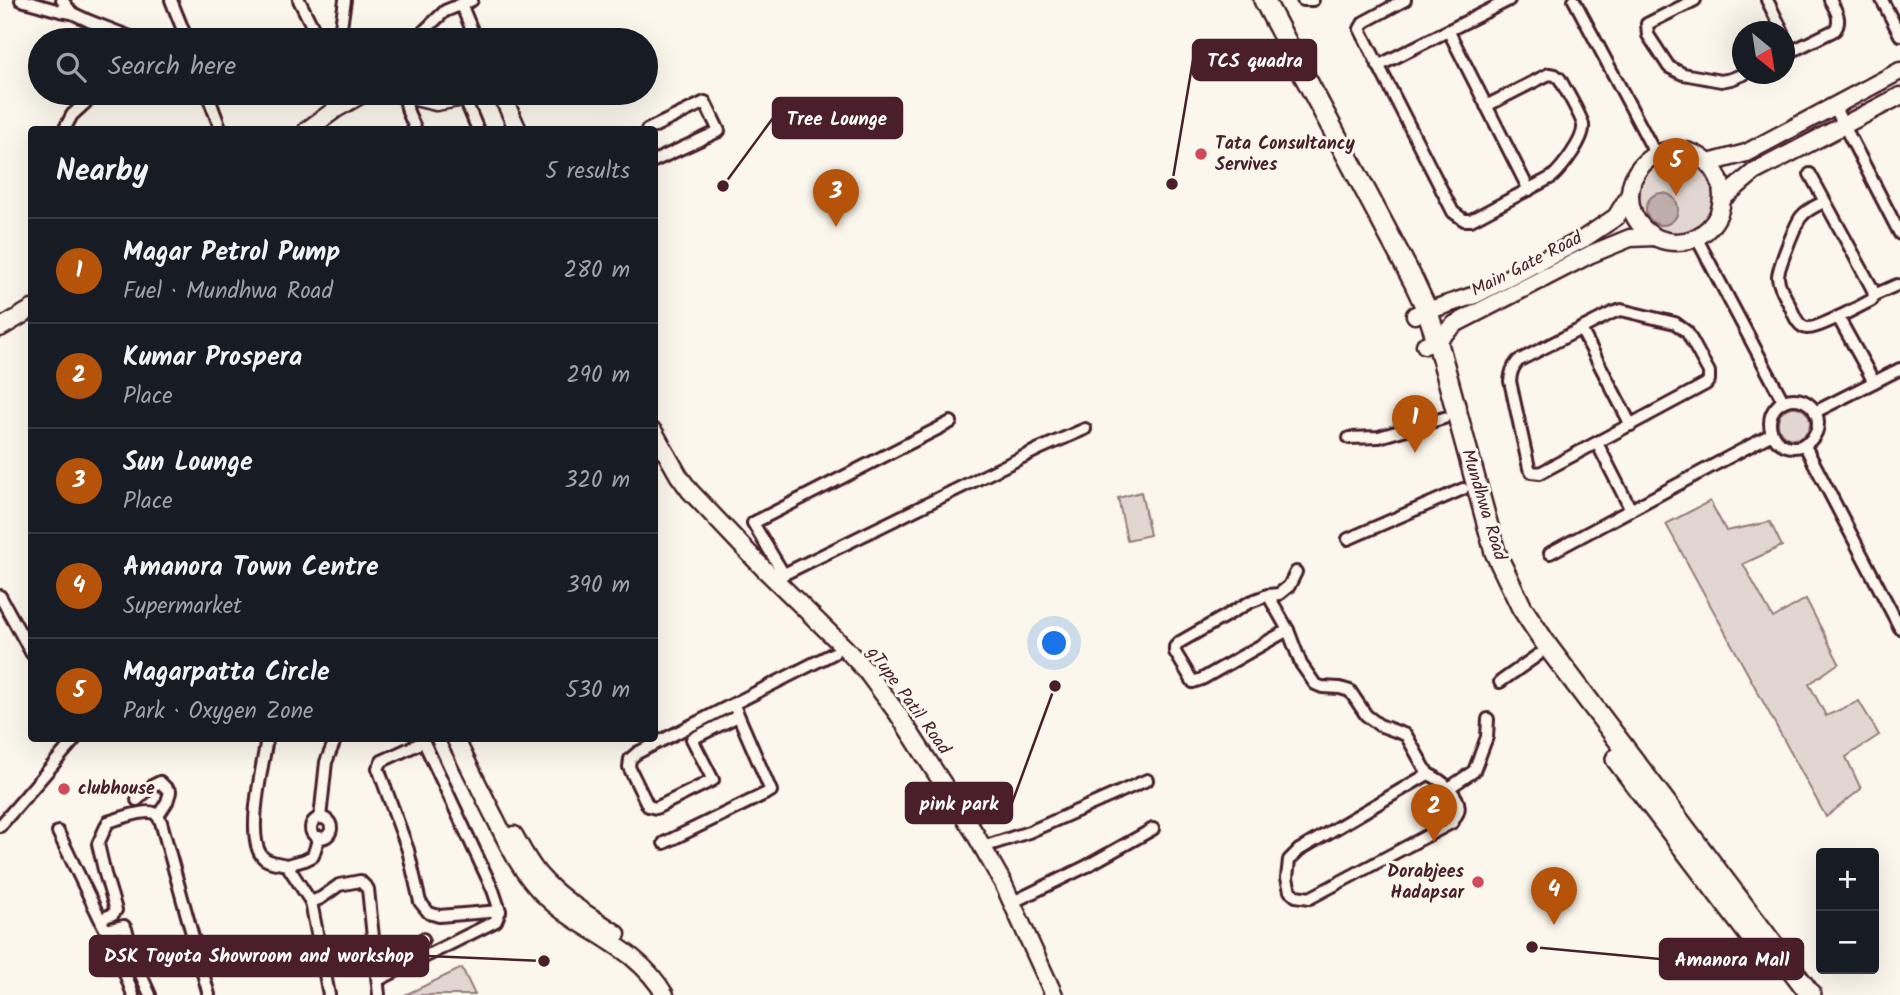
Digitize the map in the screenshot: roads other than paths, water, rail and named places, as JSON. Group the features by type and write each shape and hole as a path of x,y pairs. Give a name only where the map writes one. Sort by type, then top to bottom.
{"highway":[{"name":"Mundhwa Road","path":"1249,0 1402,287 1421,312"},
{"name":"Mundhwa Road","path":"1264,0 1414,282 1488,533 1503,572 1522,608 1566,671 1811,995"},
{"name":"Mundhwa Road","path":"1431,343 1444,418 1476,537 1491,577 1511,615 1538,655 1795,995"}],"street":[{"path":"21,0 72,13 107,28"},
{"path":"62,0 72,13"},
{"path":"171,0 182,28"},
{"path":"299,0 313,28"},
{"path":"341,28 345,0"},
{"path":"1303,0 1313,0"},
{"path":"1405,0 1364,22 1360,29 1453,212 1464,220 1471,220 1552,177 1581,138 1583,125 1560,79 1555,75 1549,75 1486,106"},
{"path":"1573,0 1656,155"},
{"path":"1695,0 1647,24 1648,36 1669,67 1682,74 1721,81 1732,79"},
{"path":"1767,0 1778,21"},
{"path":"1795,50 1835,30 1839,25 1830,0"},
{"path":"1882,0 1900,34"},
{"path":"1378,66 1505,1"},
{"path":"427,28 445,11 466,2 473,28"},
{"path":"1449,32 1529,190"},
{"path":"1709,163 1746,153 1900,71"},
{"path":"1722,199 1754,172 1900,96"},
{"path":"655,126 705,102 719,131 658,159"},
{"path":"66,126 72,115 83,105"},
{"path":"212,105 219,126"},
{"path":"313,126 343,105"},
{"path":"405,105 414,126"},
{"path":"472,105 477,126"},
{"path":"506,105 516,126"},
{"path":"1834,106 1900,234"},
{"path":"1673,150 1686,151 1709,163 1717,174 1721,186 1720,212 1704,233 1680,242 1667,241 1655,237 1636,219 1631,207 1633,181 1639,169 1656,155 1673,150"},
{"path":"1810,174 1874,295"},
{"name":"Main Gate Road","path":"1421,312 1475,295 1583,239 1616,217 1630,194"},
{"path":"1824,202 1800,218 1779,268 1778,277 1798,322 1804,328 1810,328 1838,317 1872,300 1874,295 1897,285"},
{"name":"Main Gate Road","path":"1431,343 1455,324 1591,254 1630,237 1655,237"},
{"path":"1696,237 1783,401"},
{"path":"1621,310 1675,323 1687,332 1709,372 1709,380 1631,425 1540,473 1532,472 1510,381 1511,373 1518,362 1621,310"},
{"path":"0,328 28,311"},
{"path":"1838,317 1874,383"},
{"path":"1581,329 1631,425"},
{"path":"1815,412 1900,369"},
{"path":"1783,401 1806,402 1815,412 1816,432 1804,444 1788,446 1772,434 1772,414 1783,401"},
{"path":"1349,438 1379,437 1444,418"},
{"path":"951,422 753,523 779,576 1085,429"},
{"path":"1550,553 1772,434"},
{"name":"gTupe Patil Road","path":"658,439 690,491 779,576 866,671 898,714 983,847 1013,902 1054,995"},
{"path":"1597,443 1631,510"},
{"path":"1804,444 1900,628"},
{"path":"1348,539 1463,489"},
{"path":"1288,630 1193,682 1175,652 1175,647 1180,642 1250,602 1279,594 1289,586 1296,572"},
{"path":"1268,595 1288,630 1301,664 1315,684 1350,691 1366,715 1379,725 1406,735 1428,774 1439,779 1448,788 1458,801 1459,810 1452,822 1310,898 1296,896 1290,891 1287,878 1289,860 1299,850 1428,774"},
{"path":"0,596 28,647"},
{"path":"738,716 692,739 713,780 656,808 648,806 629,767 629,759 834,653"},
{"path":"1500,682 1538,655"},
{"path":"664,844 771,791 733,704"},
{"path":"1448,788 1474,771 1487,737 1488,719"},
{"path":"0,826 73,742"},
{"path":"266,742 256,806 257,842 261,856 268,861 287,865 313,856 319,837 312,833 311,827 314,821 320,818 326,762 334,742"},
{"path":"419,742 382,761 378,768 408,850 420,902 429,913 439,916 500,911"},
{"path":"377,975 496,920 500,911 493,890 424,742"},
{"path":"457,742 517,863 532,883 568,915 587,919 647,956 675,995"},
{"path":"468,742 509,828 539,875 640,963 665,995"},
{"path":"983,847 1029,832 1147,779"},
{"path":"137,800 152,786 160,782 164,785 170,792 158,816"},
{"path":"101,919 116,910 98,844 108,822 153,812 158,816 209,995"},
{"path":"1013,902 1085,867 1153,829"},
{"path":"58,832 120,960 132,995"},
{"path":"287,865 311,902 329,995"},
{"path":"311,902 338,885 360,881 368,889 379,995"},
{"path":"106,930 124,926 150,995"},
{"path":"377,975 415,950 423,939"}],"place":[{"name":"Tata Consultancy Servives","path":"1201,154"},
{"name":"TCS quadra","path":"1172,184"},
{"name":"Tree Lounge","path":"723,186"},
{"name":"Magarpatta Circle","path":"1676,196"},
{"name":"Sun Lounge","path":"836,227"},
{"name":"Magar Petrol Pump","path":"1415,453"},
{"name":"pink park","path":"1055,686"},
{"name":"clubhouse","path":"64,789"},
{"name":"Kumar Prospera","path":"1434,842"},
{"name":"Dorabjees Hadapsar","path":"1478,882"},
{"name":"Amanora Town Centre","path":"1554,925"},
{"name":"Amanora Mall","path":"1532,947"},
{"name":"DSK Toyota Showroom and workshop","path":"544,961"}]}
